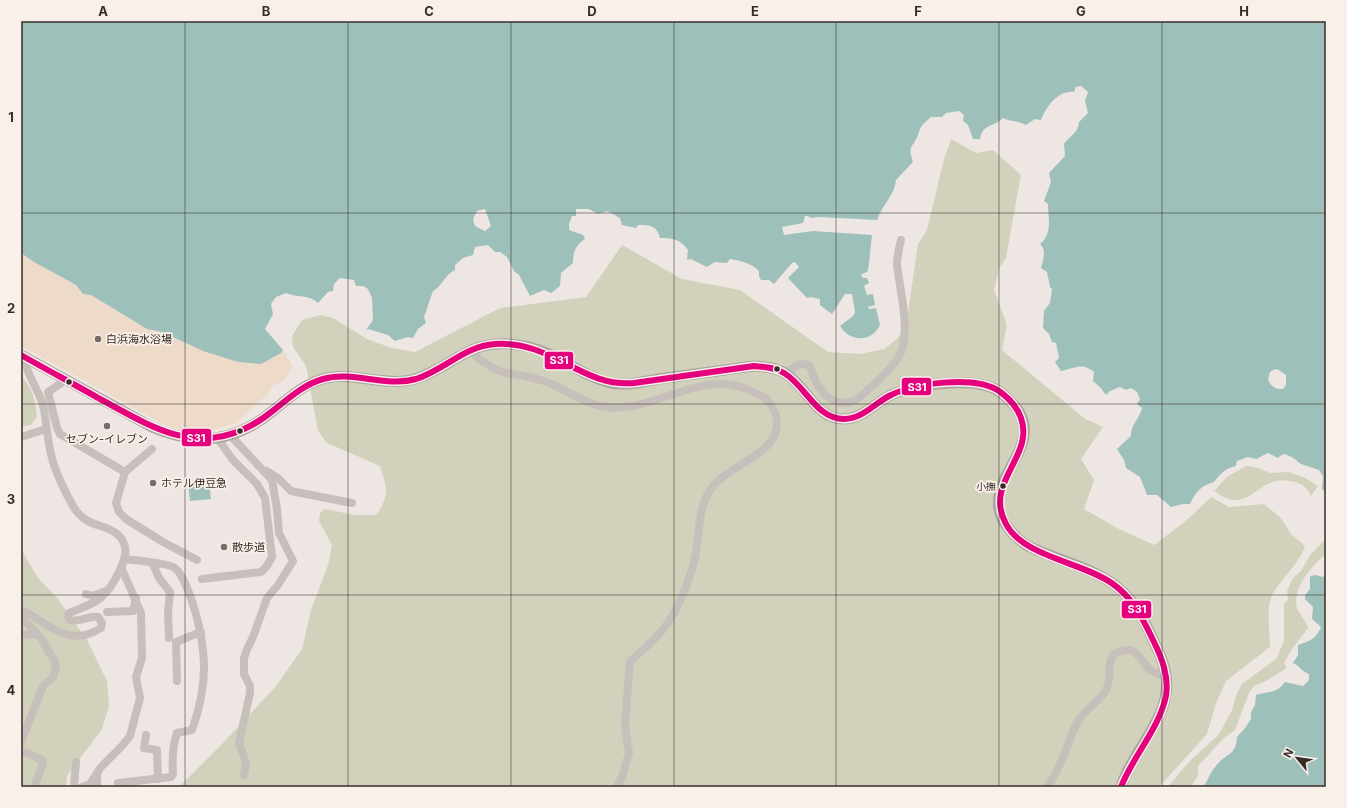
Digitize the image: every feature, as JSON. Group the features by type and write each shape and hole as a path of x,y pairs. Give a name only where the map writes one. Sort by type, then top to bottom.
{"highway":[{"path":"23,356 170,435 190,439 218,439 251,427 302,388 313,382 333,377 393,381 414,379 439,368 468,350 492,344 528,346 548,353 598,380 621,385 754,366 771,367 785,373 799,385 820,409 833,417 844,419 865,413 889,396 902,391 921,387 972,383 994,388 1012,401 1020,413 1024,434 1021,448 1003,482 1000,492 1000,513 1005,524 1016,537 1026,544 1106,580 1121,590 1137,609 1159,651 1167,678 1167,693 1163,707 1132,762 1121,787"}],"street":[{"path":"785,373 800,364 809,365 822,393 831,400 841,404 856,401 899,357 905,332 903,302 897,263 901,240"},
{"path":"468,350 488,365 500,371 546,382 583,400 605,407 625,407 697,387 727,383 751,390 766,399 776,410 777,422 775,434 770,442 751,458 724,476 708,493 703,507 695,559 679,602 665,628 630,662 625,726 629,753 622,777 617,787"},
{"path":"21,612 24,611 63,634 73,636 91,633 101,628 101,619 93,616 75,622 69,618 69,612 87,607 105,596 110,589 122,563 125,545 115,532 108,527 88,521 81,517 76,510 56,471 42,404 28,374 23,356"},
{"path":"64,378 48,392 57,428 60,434 125,472"},
{"path":"21,437 46,429"},
{"path":"230,435 262,469 273,484 279,533 293,561 265,602 255,634 244,658 244,674 250,686 250,693 239,743 246,764 244,775"},
{"path":"202,579 261,572 272,557 268,514 264,494 257,484 233,460 218,439"},
{"path":"152,449 125,472 116,503 122,516 163,542 197,560"},
{"path":"262,469 278,478 291,490 352,503"},
{"path":"118,783 171,777 173,774 172,752 177,733 192,730 203,685 203,643 201,632 188,590 179,572 172,566 122,563"},
{"path":"82,787 90,784 101,767 130,736 140,698 136,677 142,658 142,618 122,563"},
{"path":"153,564 159,578 170,592 168,613 169,638"},
{"path":"86,594 93,596 110,589"},
{"path":"107,612 133,611 136,598"},
{"path":"21,617 36,632 55,662 55,674 43,686 21,742"},
{"path":"21,634 32,635 36,632"},
{"path":"177,681 176,642 201,632"},
{"path":"1047,787 1063,759 1072,733 1081,717 1102,696 1107,687 1108,665 1117,652 1130,650 1137,654 1150,670 1167,678"},
{"path":"146,735 144,748 157,750 158,779"},
{"path":"21,752 30,754 42,760 43,763 34,787"},
{"path":"74,787 76,762"},
{"path":"97,774 97,787"}],"green space":[{"path":"951,139 976,153 993,150 1021,175 1006,258 999,269 994,290 1007,325 1002,350 1084,418 1103,427 1081,459 1094,480 1084,509 1117,528 1154,545 1187,520 1211,497 1229,507 1264,504 1281,518 1291,534 1305,546 1298,560 1277,588 1270,601 1270,647 1226,681 1216,703 1207,734 1159,787 179,787 224,742 276,686 302,649 311,610 328,565 332,545 319,521 320,513 325,509 355,515 376,515 384,502 386,486 380,466 327,443 318,431 306,366 293,347 292,336 302,320 321,315 333,318 367,339 392,348 415,352 500,308 586,297 622,245 682,279 740,290 828,352 860,354 884,349 897,339 904,328 908,313 918,244 927,230 944,159"},
{"path":"21,376 33,395 37,417 31,425 24,426 21,424"},
{"path":"1246,466 1259,468 1271,473 1288,472 1305,478 1318,486 1311,496 1305,487 1300,484 1280,480 1266,485 1248,497 1233,500 1214,491 1227,477"},
{"path":"1326,539 1326,554 1309,571 1297,592 1297,608 1308,628 1292,649 1284,663 1287,668 1266,681 1254,686 1249,693 1235,730 1223,739 1198,766 1198,775 1191,787 1168,787 1187,764 1219,734 1232,710 1237,693 1242,684 1277,658 1284,640 1284,603 1288,600 1287,591 1293,578 1301,571 1311,554"},
{"path":"21,549 38,578 58,599 87,640 107,681 109,706 102,729 67,776 66,787 21,787"}],"sand":[{"name":"白浜海水浴場","path":"21,253 34,262 76,285 83,294 91,295 147,329 162,332 189,345 238,362 261,364 281,353 283,350 293,367 283,381 272,386 269,393 236,423 209,431 196,432 183,431 163,424 21,346"}],"water":[{"path":"21,21 1326,21 1326,492 1322,489 1323,476 1319,470 1301,464 1292,457 1284,454 1278,458 1268,453 1256,459 1248,457 1237,461 1236,466 1226,470 1214,482 1199,490 1190,504 1171,507 1157,495 1147,495 1140,477 1126,468 1124,460 1117,449 1131,436 1132,429 1141,412 1142,408 1137,404 1140,399 1137,392 1131,388 1126,390 1120,387 1110,391 1106,395 1093,381 1094,372 1090,369 1082,366 1061,371 1055,362 1059,358 1056,343 1052,342 1049,334 1043,328 1044,311 1050,303 1052,289 1050,287 1047,272 1041,268 1044,252 1040,244 1047,235 1049,226 1048,204 1044,201 1051,182 1049,173 1065,156 1064,144 1075,132 1079,122 1088,113 1085,101 1088,92 1081,86 1076,87 1074,92 1068,92 1053,100 1041,120 1035,119 1026,125 1003,118 983,130 980,139 973,139 968,125 963,121 964,115 959,111 946,113 942,117 931,117 921,127 911,147 913,162 896,180 891,195 877,220 820,217 811,218 805,216 803,223 782,227 784,235 813,231 872,235 868,271 861,275 863,278 867,278 869,283 864,286 867,295 873,294 875,305 868,307 869,309 876,308 880,325 871,335 860,338 849,335 840,326 853,316 855,312 852,294 845,294 832,314 820,305 820,299 811,297 807,298 788,278 799,267 795,262 792,263 774,284 769,280 761,280 759,271 753,266 742,262 730,259 727,263 715,262 707,267 691,259 687,260 688,250 682,243 669,238 660,238 659,234 653,227 638,225 636,228 622,225 620,218 607,211 598,214 589,209 576,209 576,216 572,216 569,224 569,230 583,235 585,239 576,249 573,263 561,273 560,286 551,293 544,290 530,296 507,257 500,252 495,252 488,245 475,247 473,255 463,258 455,265 455,270 451,272 433,291 424,317 426,323 418,329 413,338 408,337 395,341 388,335 368,329 366,330 373,320 372,298 368,289 363,286 356,286 354,280 340,278 334,284 333,291 328,292 318,303 307,297 286,293 276,297 271,304 273,314 265,329 283,350 281,353 261,364 238,362 203,351 162,332 147,329 91,295 83,294 76,285 34,262 21,253","holes":["485,209 491,226 485,231 475,226 473,219 477,211","1275,369 1286,375 1286,385 1283,389 1278,389 1270,384 1268,379 1270,372"]},
{"path":"209,482 211,499 190,501 188,484"},
{"path":"1316,575 1323,577 1326,575 1326,787 1203,787 1214,768 1235,748 1237,737 1251,719 1251,712 1255,705 1256,695 1279,689 1285,682 1303,686 1309,680 1309,674 1293,663 1298,655 1298,645 1312,639 1321,627 1312,619 1313,607 1305,599 1305,595 1310,589 1310,576"}],"transit line":[{"name":"S31","path":"21,355 152,426 169,433 187,437 205,438 224,436 244,429 254,424 302,389 323,379 346,376 393,382 416,379 474,349 495,344 515,345 533,349 582,372 615,383 634,383 754,366 773,368 781,371 792,379 826,414 834,418 844,419 857,417 883,399 913,387 928,384 960,382 988,386 999,391 1015,406 1021,418 1023,432 1021,445 1004,482 1001,495 1001,509 1006,524 1014,535 1039,552 1100,576 1120,590 1132,602 1162,660 1166,674 1167,689 1163,708 1158,720 1132,764 1121,787"}],"place":[{"name":"白浜海水浴場","path":"98,339"},
{"name":"セブン-イレブン","path":"107,426"},
{"name":"ホテル伊豆急","path":"153,483"},
{"name":"小撫","path":"1003,486"},
{"name":"散歩道","path":"224,547"}]}
